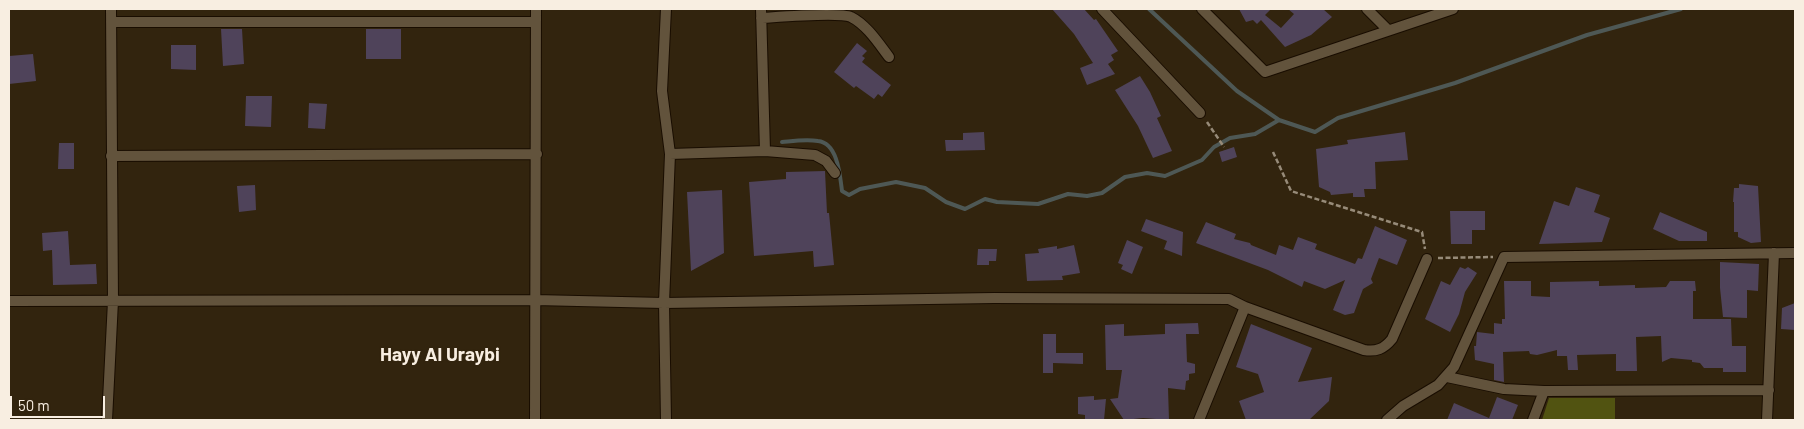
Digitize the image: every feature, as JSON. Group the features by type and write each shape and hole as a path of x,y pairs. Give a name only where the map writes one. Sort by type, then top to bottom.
{"street":[{"path":"107,420 113,302 111,9"},
{"path":"535,420 536,9"},
{"path":"666,9 662,91 670,154 664,303 666,420"},
{"path":"1102,9 1200,113"},
{"path":"1202,9 1265,72 1453,9"},
{"path":"1368,9 1388,30"},
{"path":"765,151 761,13 850,17 871,34 889,57"},
{"path":"111,22 536,22"},
{"path":"670,154 765,151 815,155 826,161 835,174"},
{"path":"111,156 537,154"},
{"path":"1767,420 1774,253"},
{"path":"1387,420 1403,406 1447,377 1454,367 1504,257 1795,253"},
{"path":"9,301 535,300 664,303 994,298 1228,299 1245,307 1364,350 1377,350 1388,344 1392,339 1427,259"},
{"path":"1199,420 1245,307"},
{"path":"1447,377 1504,389 1544,391 1769,390"},
{"path":"1533,420 1544,391"}],"path":[{"path":"1212,128 1224,147"},
{"path":"1273,152 1291,191 1422,232 1427,259 1504,257"}],"shaded area":[{"path":"1549,398 1615,398 1615,420 1542,420"}],"building":[{"path":"1052,9 1084,9 1094,20 1096,19 1118,51 1111,55 1114,60 1108,64 1115,74 1087,85 1080,68 1093,63 1074,34"},
{"path":"1239,9 1271,9 1265,15 1281,28 1294,14 1288,9 1323,9 1332,17 1311,35 1285,47 1261,20 1257,24 1253,20 1246,22"},
{"path":"221,29 242,29 244,64 223,66"},
{"path":"366,29 401,29 401,59 366,59"},
{"path":"857,43 867,51 862,56 865,58 862,62 891,85 882,97 878,94 874,99 856,86 854,88 834,72"},
{"path":"171,45 196,45 196,70 171,69"},
{"path":"33,54 36,81 9,84 9,56"},
{"path":"1140,76 1161,116 1157,118 1172,151 1153,158 1138,126 1115,90"},
{"path":"246,96 272,96 271,127 245,126"},
{"path":"309,103 327,104 325,129 308,128"},
{"path":"984,132 985,150 946,151 945,140 963,140 963,133"},
{"path":"1405,132 1408,160 1375,162 1376,189 1364,189 1365,197 1353,197 1353,193 1331,195 1330,192 1319,187 1316,149 1348,144 1347,140"},
{"path":"59,143 74,143 74,169 58,169"},
{"path":"1234,147 1237,157 1222,162 1219,152"},
{"path":"825,171 827,213 829,213 834,265 814,267 813,251 754,256 749,182 786,179 786,172"},
{"path":"1739,184 1758,186 1761,242 1751,243 1738,237 1738,232 1734,232 1734,188 1739,188"},
{"path":"255,185 256,210 239,212 237,186"},
{"path":"1576,187 1600,195 1594,212 1610,218 1602,242 1539,244 1554,201 1569,206"},
{"path":"722,190 724,253 691,271 687,192"},
{"path":"1450,211 1485,211 1485,230 1472,230 1472,244 1451,244"},
{"path":"1660,212 1707,232 1707,241 1679,241 1653,229"},
{"path":"1146,219 1183,232 1182,256 1164,249 1167,241 1141,231"},
{"path":"1206,222 1236,234 1234,239 1250,243 1276,255 1279,245 1293,250 1298,237 1317,244 1315,249 1355,264 1358,258 1362,259 1375,226 1407,240 1397,265 1379,258 1371,279 1373,283 1363,289 1354,313 1345,315 1333,310 1345,280 1325,289 1304,281 1302,287 1268,270 1196,243"},
{"path":"68,231 70,265 96,264 97,284 53,285 52,250 43,251 42,233"},
{"path":"1127,240 1143,247 1132,274 1121,269 1123,265 1118,263"},
{"path":"1074,245 1080,273 1062,276 1063,280 1027,281 1025,254 1039,253 1038,249 1057,246 1057,249"},
{"path":"978,249 997,249 996,261 989,261 989,265 977,265"},
{"path":"1720,262 1759,264 1758,291 1747,290 1747,318 1723,317"},
{"path":"1460,267 1465,269 1468,267 1477,273 1465,292 1459,314 1450,332 1425,319 1441,281 1450,285"},
{"path":"1504,281 1531,281 1531,296 1550,297 1550,282 1599,281 1599,286 1635,285 1635,288 1666,287 1670,281 1695,281 1696,291 1693,291 1693,319 1731,319 1732,346 1746,346 1746,372 1723,372 1723,368 1704,368 1700,363 1692,362 1692,360 1671,358 1662,362 1661,336 1636,337 1637,371 1616,371 1616,354 1577,355 1578,370 1568,370 1567,356 1557,356 1557,350 1537,355 1530,354 1529,351 1503,352 1504,382 1494,380 1494,364 1475,360 1474,346 1476,346 1477,332 1494,334 1494,323 1502,324 1502,319 1505,319"},
{"path":"1795,303 1795,330 1781,329 1782,308"},
{"path":"1198,323 1199,334 1186,334 1187,362 1195,364 1195,373 1189,374 1185,390 1168,388 1169,420 1143,418 1124,420 1110,399 1118,398 1122,370 1106,370 1105,325 1124,324 1124,336 1165,334 1165,324"},
{"path":"1251,324 1312,348 1298,382 1332,377 1329,401 1309,420 1246,420 1239,401 1264,392 1258,374 1236,367"},
{"path":"1043,334 1056,334 1056,353 1083,353 1083,364 1053,363 1053,373 1043,373"},
{"path":"1094,396 1094,400 1106,399 1104,420 1085,420 1085,415 1078,414 1078,397"},
{"path":"1497,397 1518,405 1512,420 1447,420 1454,403 1489,418"}],"waterway":[{"path":"1149,9 1237,91 1279,120 1315,132 1338,118 1455,83 1587,35 1681,9"},
{"path":"782,142 809,140 825,143 837,161 842,191 849,195 860,189 896,182 925,188 946,202 965,209 985,199 997,202 1038,204 1068,194 1087,196 1102,193 1125,177 1147,173 1165,176 1202,160 1214,147 1230,138 1255,134 1279,120"}],"district":[{"name":"Hayy Al Uraybi","path":"440,355"}]}
